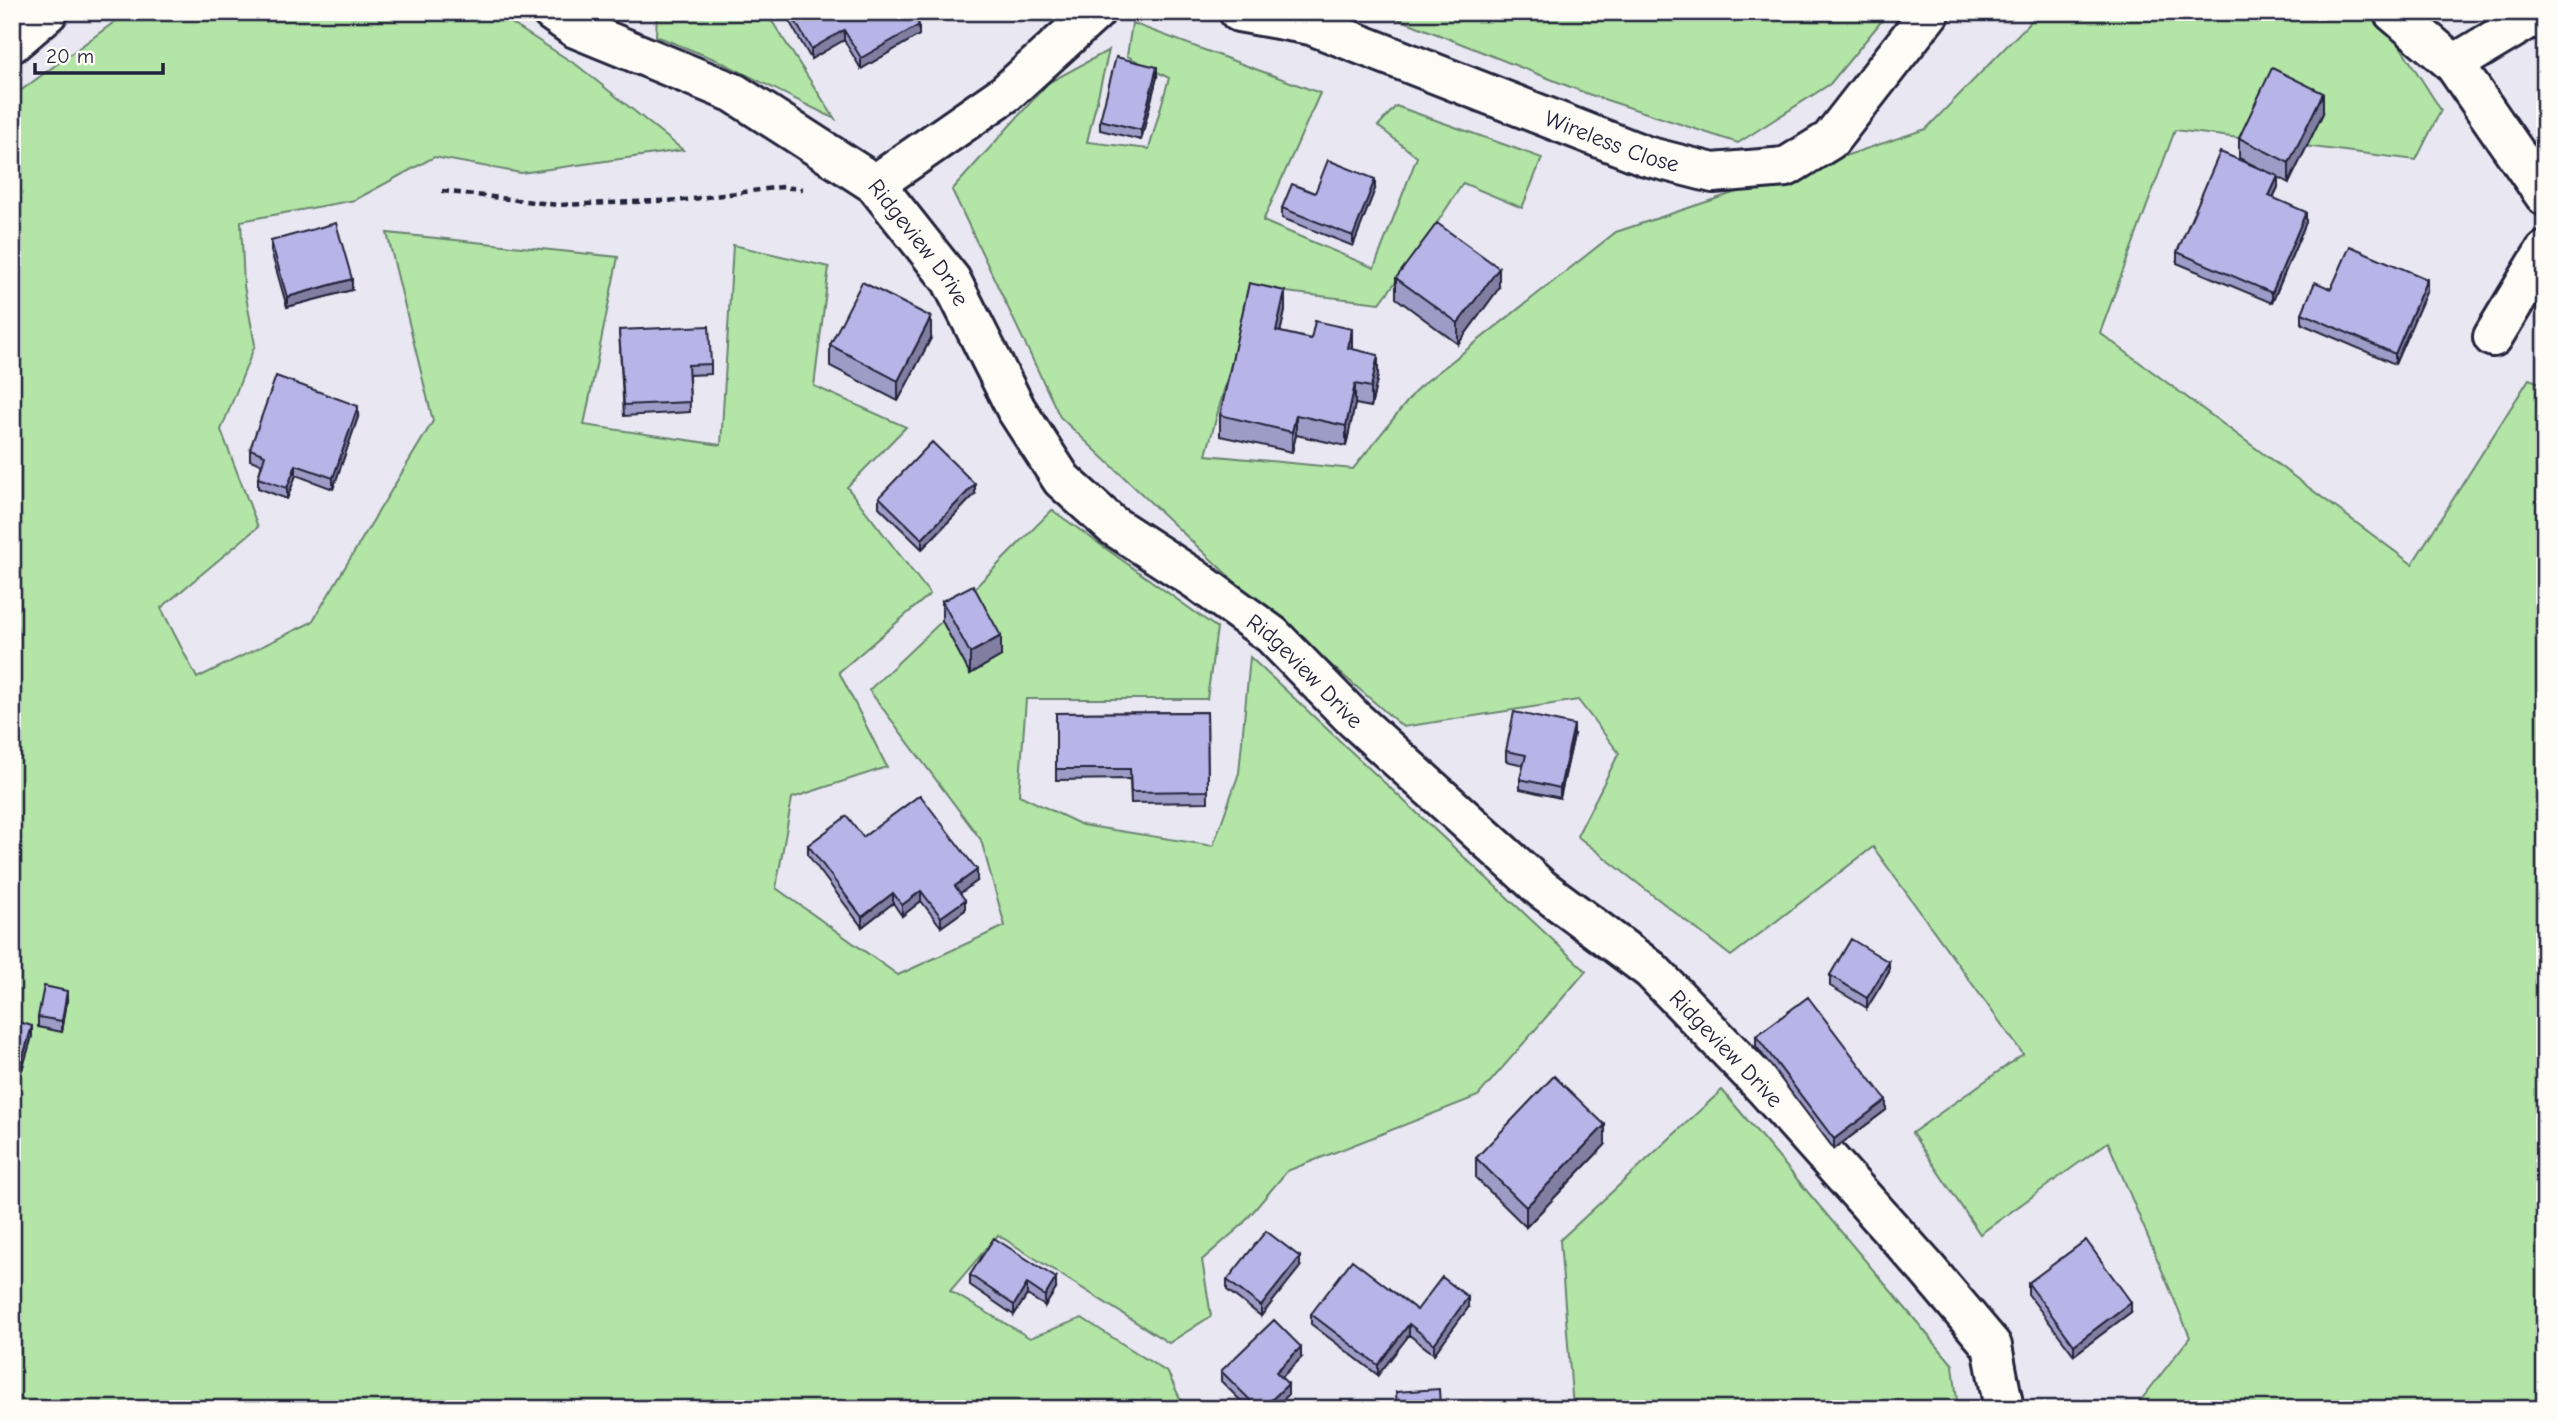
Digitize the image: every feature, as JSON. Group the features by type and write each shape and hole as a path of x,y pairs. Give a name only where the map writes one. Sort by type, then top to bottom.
{"street":[{"path":"12,43 48,12"},
{"name":"Ridgeview Drive","path":"552,12 575,28 734,93 875,184 951,280 1016,409 1062,480 1112,525 1195,579 1272,635 1354,719 1542,890 1651,970 1774,1098 1992,1346 2004,1409"},
{"path":"875,184 1006,93 1095,12"},
{"name":"Wireless Close","path":"1239,12 1311,25 1646,156 1713,173 1786,167 1830,139 1930,12"},
{"path":"2393,12 2454,64 2545,196"},
{"path":"2454,64 2535,16 2545,21"},
{"path":"2493,337 2545,251"}],"path":[{"path":"442,191 558,205 685,200 781,187 808,190"}],"green space":[{"path":"128,12 494,12 578,66 683,150 521,173 434,157 355,200 241,221 244,286 255,345 221,430 258,527 161,608 197,678 312,622 433,421 387,233 618,257 584,425 721,445 733,245 829,267 814,386 906,427 847,487 930,594 839,672 887,767 792,798 776,888 898,975 1005,926 981,840 869,690 1052,510 1217,628 1207,699 1026,699 1019,795 1082,825 1213,846 1239,773 1250,657 1586,971 1478,1096 1287,1171 1242,1225 1202,1260 1211,1316 1169,1343 998,1235 950,1291 1030,1338 1082,1318 1168,1373 1185,1409 12,1409 12,97"},
{"path":"657,12 766,12 835,119 719,61 656,36"},
{"path":"1404,12 1889,12 1830,84 1738,143 1588,94 1399,19"},
{"path":"2040,12 2356,12 2386,24 2441,110 2416,160 2175,130 2100,333 2412,564 2529,379 2545,385 2545,1409 2134,1409 2190,1337 2108,1142 1980,1234 1912,1133 2023,1054 1873,847 1731,956 1577,836 1619,753 1578,700 1403,727 1235,582 1060,417 952,190 1048,83 1109,50 1087,142 1149,149 1169,78 1127,56 1132,23 1320,93 1263,221 1374,268 1417,157 1378,126 1396,106 1542,158 1522,208 1463,183 1420,249 1380,303 1252,288 1206,455 1353,469 1418,388 1616,232 1926,129"},
{"path":"1722,1090 1953,1365 1958,1409 1573,1409 1560,1240"}],"building":[{"path":"790,12 911,12 919,25 861,58 844,30 811,49"},
{"path":"1116,57 1157,67 1141,130 1100,120"},
{"path":"2272,68 2323,93 2289,163 2239,138"},
{"path":"2220,152 2278,176 2269,196 2306,212 2272,293 2177,252"},
{"path":"1328,160 1375,179 1353,236 1282,208 1292,184 1315,193"},
{"path":"336,223 352,279 287,297 271,241"},
{"path":"1437,223 1499,268 1458,323 1396,278"},
{"path":"2350,246 2427,279 2395,354 2302,313 2315,282 2331,289"},
{"path":"862,282 931,317 898,381 830,345"},
{"path":"1249,283 1285,291 1276,331 1311,339 1315,321 1352,329 1348,348 1378,355 1371,387 1355,384 1346,426 1296,415 1292,432 1220,415"},
{"path":"709,326 711,364 688,365 690,402 624,405 619,330"},
{"path":"276,376 358,406 333,478 296,465 287,488 258,478 265,455 250,449"},
{"path":"932,442 975,484 922,539 879,497"},
{"path":"973,585 1001,636 970,653 942,601"},
{"path":"1207,712 1208,791 1131,792 1130,769 1056,769 1056,713"},
{"path":"1514,712 1574,725 1560,788 1520,779 1526,755 1506,751"},
{"path":"920,795 977,870 955,886 965,900 941,917 921,891 902,905 893,893 862,917 808,845 847,816 863,837"},
{"path":"1851,939 1889,962 1867,998 1830,975"},
{"path":"44,986 67,991 62,1021 38,1017"},
{"path":"1808,997 1886,1100 1834,1139 1756,1036"},
{"path":"12,1020 32,1026 22,1060 12,1057"},
{"path":"1554,1076 1605,1125 1526,1207 1476,1158"},
{"path":"1266,1231 1300,1257 1261,1306 1227,1280"},
{"path":"994,1238 1056,1278 1045,1296 1027,1284 1014,1305 970,1275"},
{"path":"2086,1240 2131,1302 2074,1345 2028,1283"},
{"path":"1352,1260 1417,1310 1442,1277 1468,1297 1434,1344 1409,1324 1378,1365 1311,1314"},
{"path":"1274,1320 1301,1347 1276,1372 1288,1384 1259,1409 1221,1371"},
{"path":"1439,1389 1440,1406 1468,1404 1468,1409 1397,1409 1396,1392"}]}
